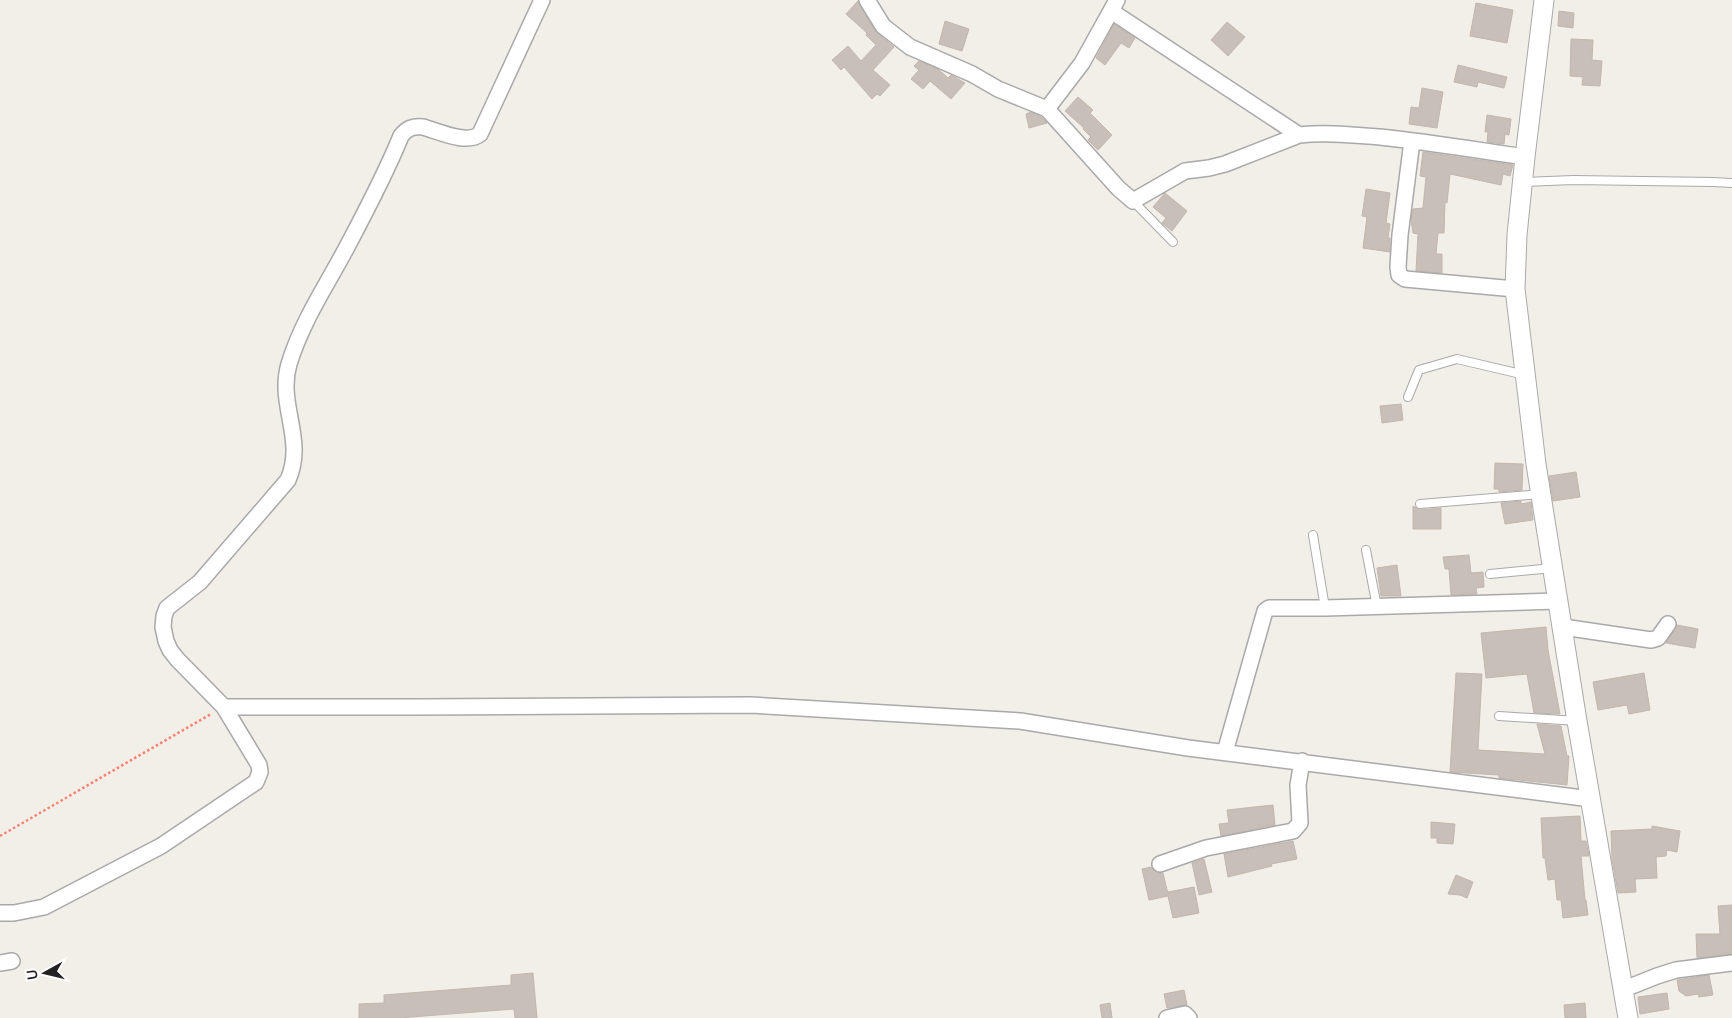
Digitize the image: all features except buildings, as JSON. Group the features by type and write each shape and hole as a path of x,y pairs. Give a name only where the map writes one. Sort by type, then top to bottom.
{"street":[{"path":"0,913 14,913 44,907 161,846 252,786 259,777 259,765 224,706 170,650 163,627 164,616 167,608 200,582 288,480 294,461 295,447 286,396 288,366 310,312 348,246 401,136 410,128 417,126 466,139 480,134 542,0"},
{"path":"867,0 883,26 910,48 972,74 998,89 1046,109 1118,188 1133,201 1184,171 1225,164 1300,135 1347,134 1412,141 1525,158"},
{"path":"1544,0 1517,235 1515,289 1541,494 1557,601 1563,627 1577,721 1628,1018"},
{"path":"1046,109 1082,63 1114,5 1300,135"},
{"path":"1412,141 1400,235 1399,275 1405,279 1515,289"},
{"path":"1226,752 1265,611 1274,607 1377,607 1557,601"},
{"path":"1563,627 1652,640 1658,638 1668,624"},
{"path":"224,706 418,708 751,705 1020,721 1188,748 1591,799"},
{"path":"1160,864 1206,848 1293,831 1300,823 1298,785 1302,762"},
{"path":"1622,990 1676,970 1732,963"},
{"path":"1167,1018 1185,1014 1189,1018"}],"lane":[{"path":"1523,182 1572,180 1732,183"},
{"path":"1133,201 1173,242"},
{"path":"1408,397 1419,370 1450,360 1462,360 1525,375"},
{"path":"1420,504 1541,494"},
{"path":"1313,535 1324,608"},
{"path":"1366,550 1377,607"},
{"path":"1490,574 1553,568"},
{"path":"1499,716 1577,721"}],"path":[{"path":"0,836 224,706"}]}
